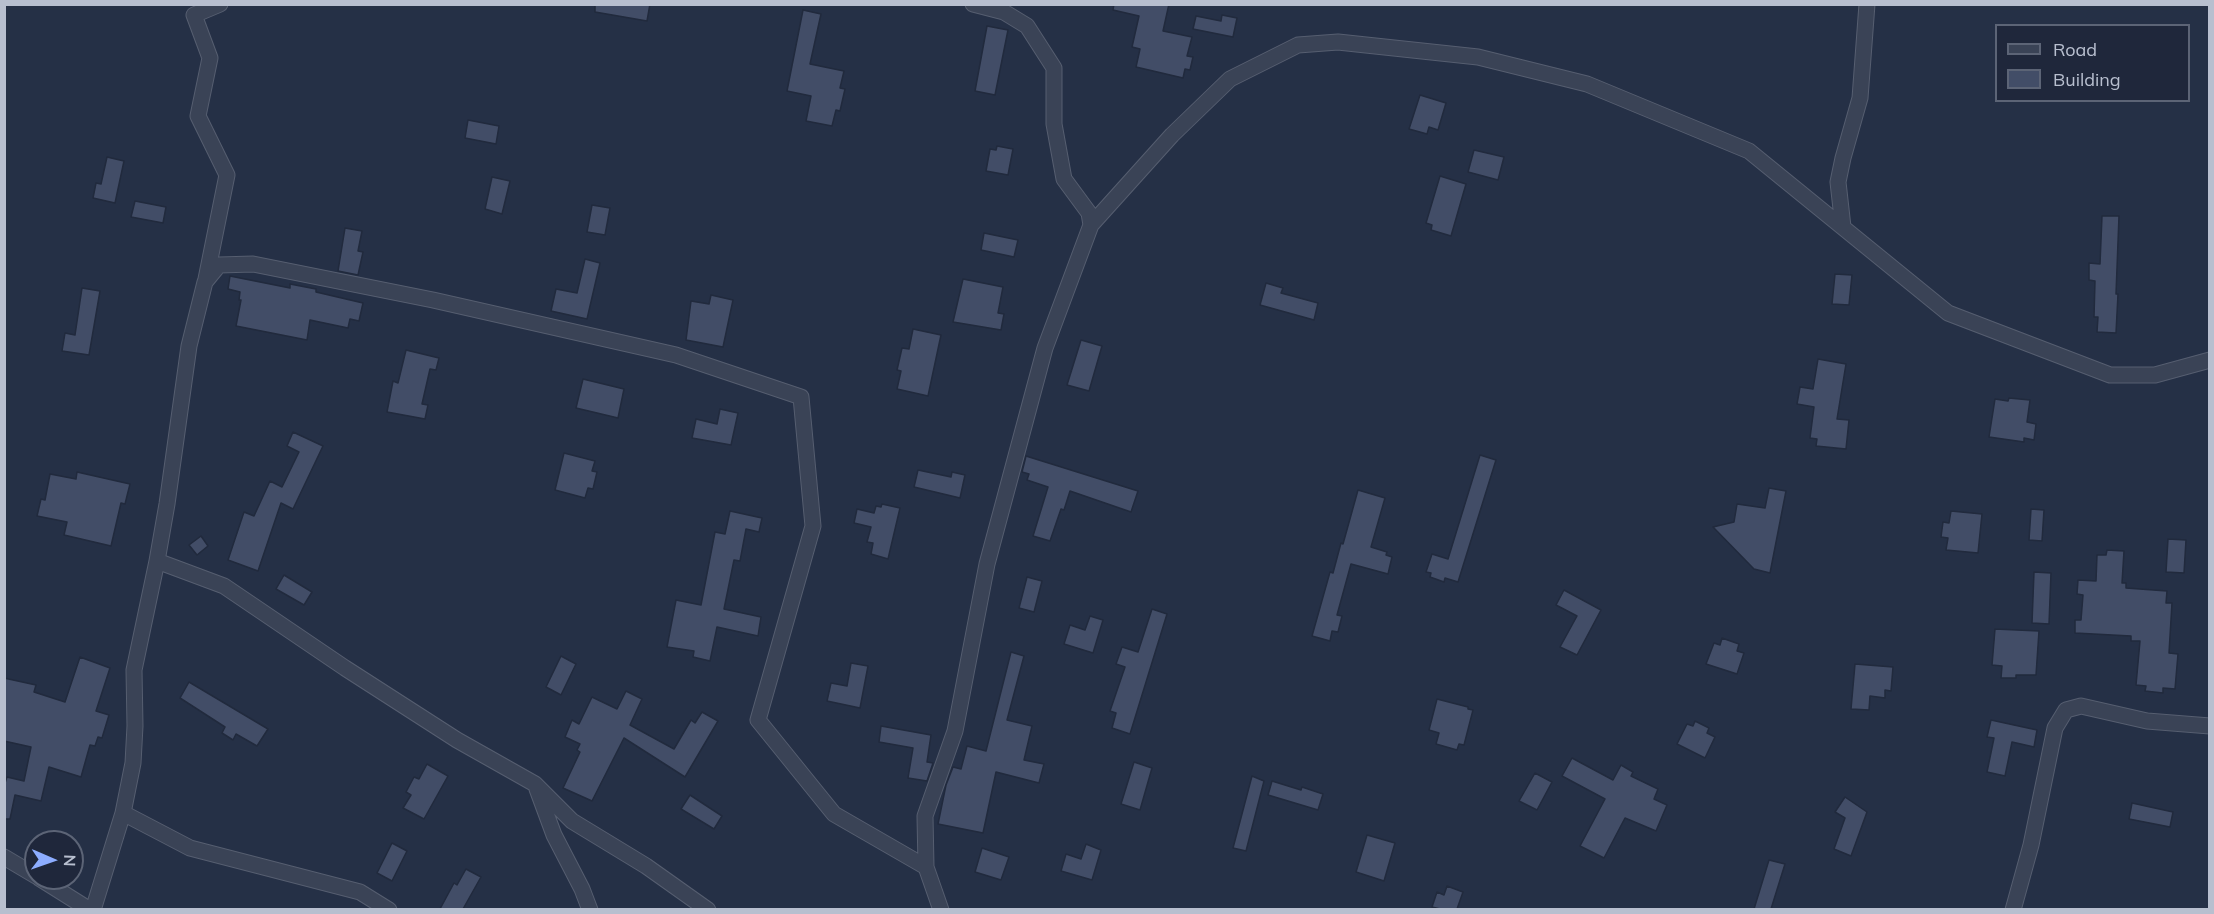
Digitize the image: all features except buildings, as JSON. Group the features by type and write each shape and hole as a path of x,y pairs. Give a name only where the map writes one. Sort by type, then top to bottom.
{"street":[{"path":"60,890 92,909 123,813 133,763 134,670 157,561 189,346 227,175 198,116 210,58 194,15 220,4"},
{"path":"973,4 1004,12 1026,26 1054,68 1054,124 1064,179 1089,213 1091,225"},
{"path":"1843,227 1838,182 1842,158 1860,98 1867,4"},
{"path":"941,909 926,867 924,816 955,731 987,564 1045,348 1091,225 1172,135 1230,79 1298,45 1338,42 1478,57 1587,84 1749,151 1948,313 2110,375 2155,375 2210,360"},
{"path":"205,282 219,265 254,264 433,300 676,355 801,397 813,526 758,720 834,814 926,867"},
{"path":"157,561 225,586 345,668 448,734 535,784 572,821 646,866 708,909"},
{"path":"2013,909 2031,845 2055,728 2066,710 2081,706 2147,721 2210,726"},
{"path":"535,784 554,835 590,909"},
{"path":"123,813 190,848 360,892 388,909"},
{"path":"4,858 24,869"}]}
